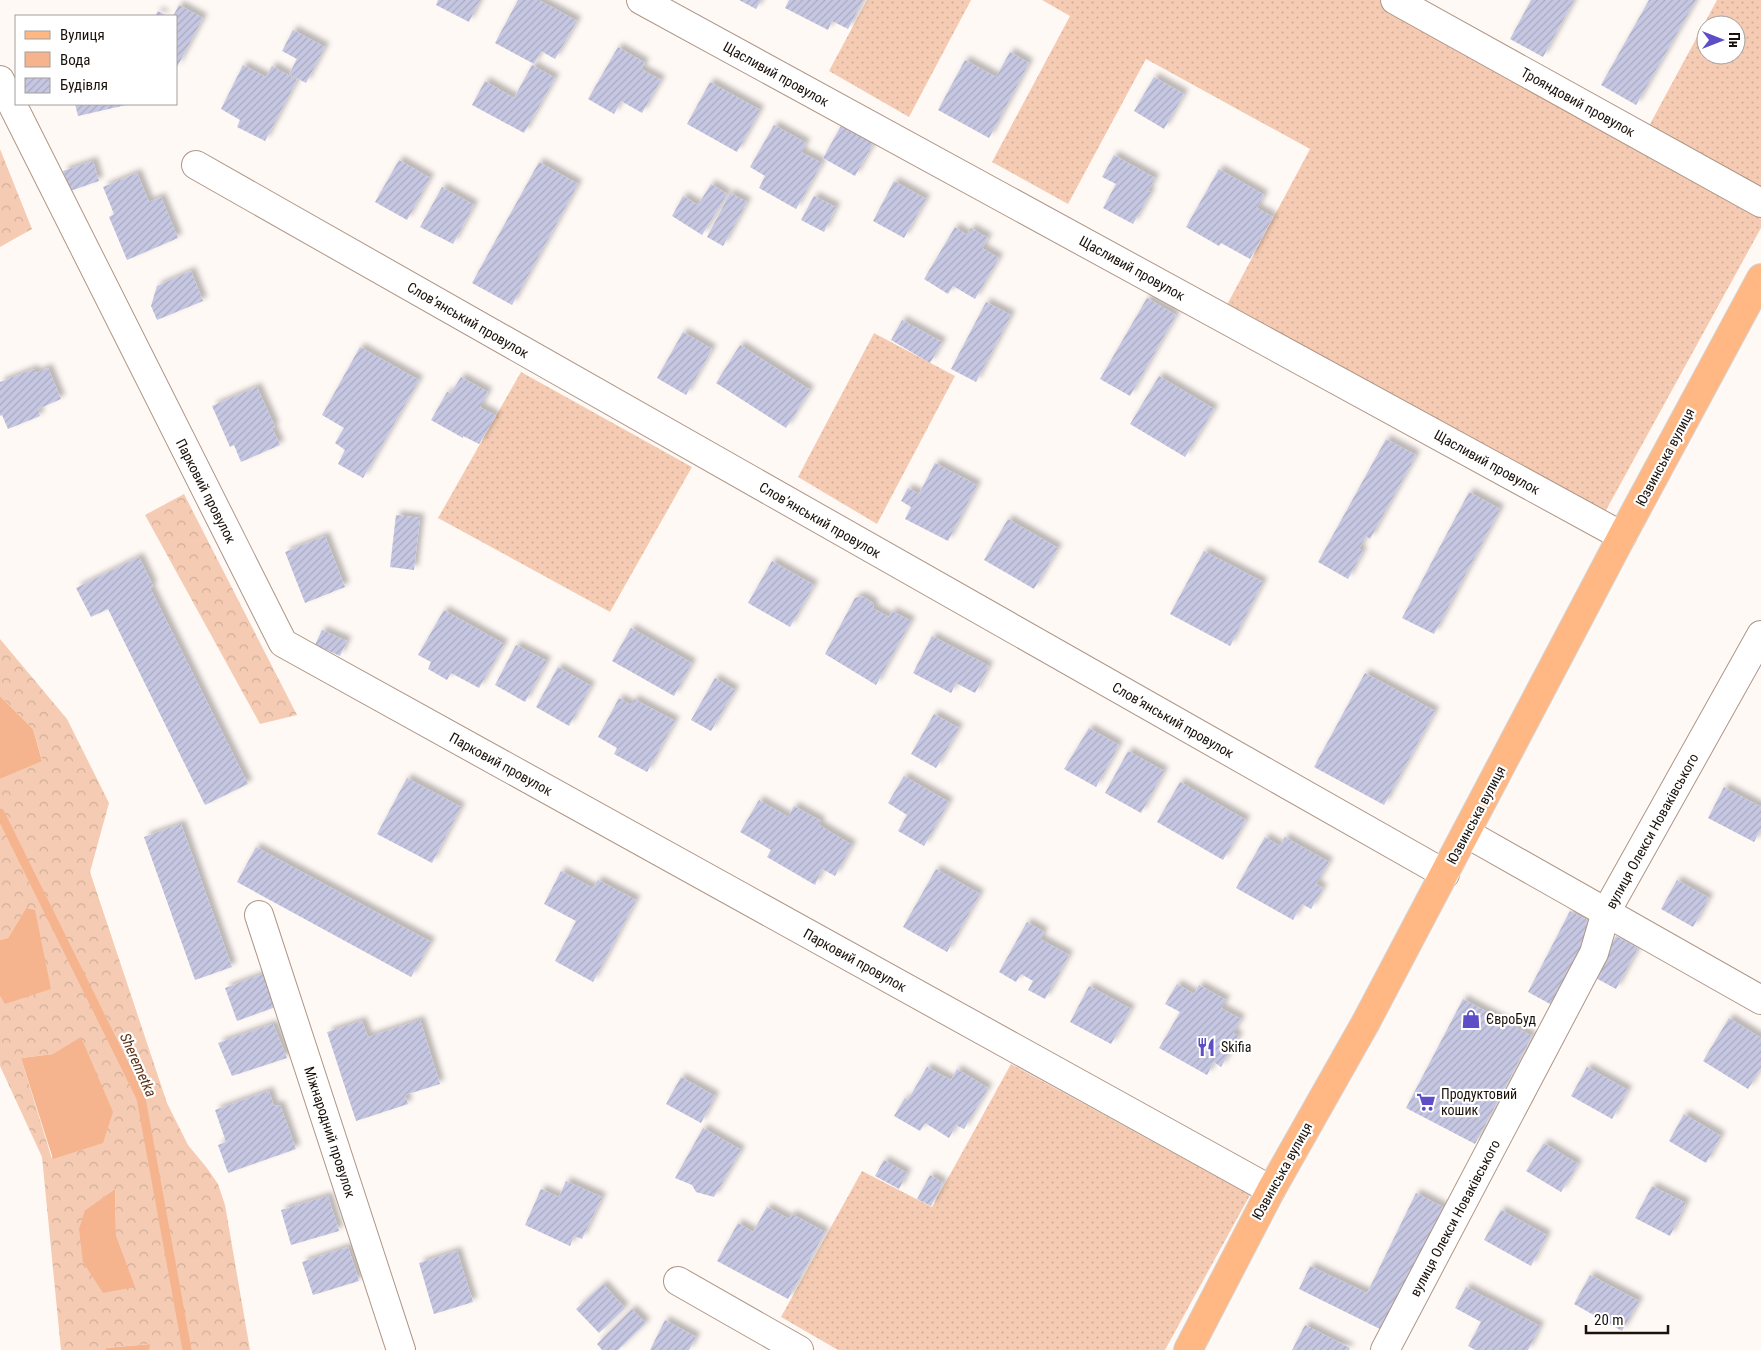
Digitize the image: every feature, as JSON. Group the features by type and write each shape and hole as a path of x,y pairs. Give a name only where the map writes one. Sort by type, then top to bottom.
{"main road":[{"name":"Юзвинська вулиця","path":"1188,1350 1271,1190 1366,1022 1622,536 1761,278"}],"street":[{"name":"Щасливий провулок","path":"641,0 1622,536"},
{"name":"Трояндовий провулок","path":"1396,0 1761,203"},
{"name":"Парковий провулок","path":"0,80 283,643 1271,1190"},
{"name":"Словʼянський провулок","path":"196,165 1444,874"},
{"name":"вулиця Олекси Новаківського","path":"1385,1350 1594,953 1606,912 1761,635"},
{"path":"1466,833 1761,1000"},
{"name":"Міжнародний провулок","path":"258,915 401,1350"},
{"path":"678,1281 799,1350"}],"green space":[{"path":"867,0 971,0 909,117 829,71"},
{"path":"1042,0 1396,0 1643,137 1696,39 1696,65 1746,65 1746,15 1709,15 1717,0 1761,0 1761,228 1599,523 1221,316 1310,149 1146,59 1068,204 992,162 1070,16"},
{"path":"0,149 32,229 0,247"},
{"path":"874,333 955,376 877,524 798,477"},
{"path":"521,372 692,467 610,612 438,518"},
{"path":"184,494 297,715 260,724 145,515"},
{"path":"0,639 67,719 109,803 90,872 167,1103 188,1145 218,1184 225,1205 250,1350 149,1350 149,1344 106,1348 106,1350 61,1350 42,1157 0,1066 0,996 6,1004 26,908 8,938 0,940 0,779 42,760 33,729 0,696","holes":["53,1054 52,1159 21,1058","115,1189 116,1236 85,1210"]},
{"path":"1011,1064 1250,1195 1165,1350 838,1350 781,1317 862,1171 932,1207"}],"water":[{"path":"0,696 33,729 42,761 0,779"},
{"path":"26,908 35,910 51,989 5,1004 0,996 0,940 8,938"},
{"path":"81,1037 113,1112 103,1143 53,1159 21,1058 53,1054"},
{"path":"115,1189 116,1236 135,1287 103,1293 83,1262 79,1229 85,1210"},
{"path":"150,1344 149,1350 106,1350 106,1348"}],"building":[{"path":"438,0 480,0 469,22 436,5"},
{"path":"518,0 539,0 577,21 555,59 541,51 534,64 495,43"},
{"path":"739,0 761,0 756,9"},
{"path":"789,0 863,0 848,29 832,21 828,30 785,8"},
{"path":"1531,0 1574,0 1543,57 1510,39"},
{"path":"1649,0 1696,0 1636,105 1601,85"},
{"path":"179,5 203,18 178,65 178,15 174,15"},
{"path":"158,11 165,15 156,15"},
{"path":"293,30 325,47 306,83 289,74 297,59 282,51"},
{"path":"618,47 645,63 641,69 661,80 642,113 621,101 614,114 588,99"},
{"path":"1010,52 1029,63 989,138 938,110 965,60 996,77"},
{"path":"243,65 266,77 272,66 297,80 265,141 237,127 240,120 221,109"},
{"path":"532,65 555,78 524,133 472,105 485,81 514,98"},
{"path":"1154,77 1184,94 1164,129 1134,111"},
{"path":"710,82 760,110 737,152 687,124"},
{"path":"75,105 126,105 78,116"},
{"path":"774,125 806,143 801,152 822,163 796,209 759,188 765,176 750,167"},
{"path":"841,126 873,144 855,176 823,158"},
{"path":"1114,155 1155,178 1148,191 1151,192 1133,224 1103,208 1116,184 1102,177"},
{"path":"399,160 430,178 407,220 375,202"},
{"path":"93,161 99,181 70,191 63,171"},
{"path":"539,162 578,184 512,305 472,283"},
{"path":"1219,169 1264,195 1257,208 1273,217 1250,259 1221,243 1219,246 1186,227"},
{"path":"137,173 149,202 161,197 178,238 127,260 109,217 114,214 103,187"},
{"path":"894,181 926,199 904,238 873,221"},
{"path":"711,184 727,194 702,235 672,216 683,196 698,205"},
{"path":"442,187 474,205 453,244 420,227"},
{"path":"730,193 747,202 723,246 707,237"},
{"path":"814,196 836,207 824,232 801,220"},
{"path":"955,227 967,235 971,228 988,238 982,248 999,258 975,299 953,286 948,294 924,279"},
{"path":"191,271 203,301 157,320 151,306 157,286"},
{"path":"1147,298 1176,315 1130,396 1100,379"},
{"path":"986,302 1011,315 976,382 951,369"},
{"path":"902,320 942,342 930,363 891,340"},
{"path":"683,332 712,349 686,395 657,378"},
{"path":"740,345 810,390 786,428 716,383"},
{"path":"360,347 419,380 363,478 338,464 345,450 335,443 344,428 322,415"},
{"path":"48,368 61,399 38,409 40,416 8,429 2,415 0,416 0,382 34,369 36,373"},
{"path":"1159,376 1214,409 1185,457 1130,424"},
{"path":"461,377 488,392 480,407 496,416 479,444 463,436 463,438 431,420 447,392 451,393"},
{"path":"257,387 275,427 272,428 280,445 241,462 234,445 230,447 212,406"},
{"path":"1386,439 1416,455 1370,539 1366,536 1359,549 1363,551 1348,579 1318,562"},
{"path":"935,463 977,485 948,541 905,519 911,507 901,501 908,488 919,494"},
{"path":"1469,492 1500,509 1434,634 1402,618"},
{"path":"396,515 420,518 414,570 390,567"},
{"path":"1008,519 1058,548 1034,589 984,560"},
{"path":"325,536 345,587 305,603 285,552"},
{"path":"1204,551 1263,582 1230,646 1170,614"},
{"path":"139,557 153,586 150,588 248,784 205,805 108,609 91,617 76,588"},
{"path":"772,561 814,585 790,627 748,603"},
{"path":"862,596 873,603 874,609 889,617 892,611 911,621 876,685 825,654 855,598"},
{"path":"444,610 504,644 479,688 451,673 447,680 428,669 431,662 418,655"},
{"path":"631,628 692,663 674,696 612,661"},
{"path":"322,630 347,641 340,656 315,645"},
{"path":"932,636 989,666 975,693 956,683 951,693 913,673"},
{"path":"516,645 547,661 525,702 495,685"},
{"path":"558,667 591,686 569,726 536,707"},
{"path":"1365,673 1435,711 1384,805 1314,767"},
{"path":"715,678 735,690 711,731 691,720"},
{"path":"619,698 631,705 634,699 675,721 647,772 614,754 617,748 598,737"},
{"path":"934,714 959,728 936,768 911,754"},
{"path":"1089,728 1119,745 1096,787 1064,769"},
{"path":"1128,751 1164,771 1141,813 1105,793"},
{"path":"904,776 949,802 924,846 898,831 907,815 888,803"},
{"path":"407,778 461,807 432,863 377,834"},
{"path":"1180,782 1246,820 1223,860 1157,822"},
{"path":"1724,787 1761,807 1761,829 1754,842 1708,818"},
{"path":"759,800 788,817 794,806 821,821 819,825 852,845 835,876 822,869 815,885 767,857 771,850 740,832"},
{"path":"181,824 232,967 195,980 144,837"},
{"path":"1265,837 1280,846 1285,837 1329,862 1316,884 1323,888 1311,909 1302,904 1293,920 1236,888"},
{"path":"256,847 431,942 411,977 237,882"},
{"path":"936,869 980,894 947,952 903,927"},
{"path":"561,871 593,888 598,880 636,900 593,982 555,961 576,921 544,904"},
{"path":"1677,880 1709,898 1693,927 1661,909"},
{"path":"1570,911 1594,924 1552,1005 1528,992"},
{"path":"1027,922 1044,932 1040,939 1069,955 1045,999 1028,990 1033,981 1021,974 1016,982 999,972"},
{"path":"1616,936 1638,948 1616,989 1594,977"},
{"path":"266,973 278,1006 237,1021 225,988"},
{"path":"1177,984 1194,994 1199,985 1226,1000 1221,1008 1241,1019 1233,1033 1239,1036 1221,1067 1214,1062 1207,1075 1159,1048 1180,1012 1165,1004"},
{"path":"1089,986 1131,1009 1111,1044 1070,1022"},
{"path":"1463,999 1532,1036 1475,1144 1406,1108"},
{"path":"1729,1018 1761,1038 1761,1068 1748,1089 1703,1061"},
{"path":"420,1020 440,1084 405,1095 408,1104 356,1121 327,1032 362,1021 368,1037"},
{"path":"273,1024 287,1058 232,1076 218,1043"},
{"path":"927,1067 951,1080 957,1069 988,1088 964,1129 956,1125 949,1138 925,1123 920,1131 894,1116 905,1098 908,1100"},
{"path":"1587,1067 1628,1090 1612,1119 1571,1096"},
{"path":"681,1077 715,1096 701,1123 666,1104"},
{"path":"269,1091 274,1106 280,1105 296,1149 228,1173 218,1145 226,1142 215,1110"},
{"path":"1684,1114 1721,1136 1706,1163 1669,1141"},
{"path":"703,1128 741,1150 714,1197 696,1192 692,1185 675,1178"},
{"path":"1544,1143 1578,1164 1561,1192 1526,1171"},
{"path":"884,1160 907,1173 899,1189 875,1176"},
{"path":"930,1175 943,1183 931,1206 917,1199"},
{"path":"566,1181 602,1197 582,1239 574,1236 570,1246 525,1225 541,1189 559,1197"},
{"path":"1652,1186 1686,1203 1670,1236 1635,1218"},
{"path":"1416,1193 1445,1208 1384,1331 1299,1289 1310,1266 1367,1293"},
{"path":"328,1196 339,1231 291,1245 281,1210"},
{"path":"767,1207 789,1219 792,1214 825,1232 788,1299 717,1261 738,1223 753,1232"},
{"path":"1501,1210 1547,1235 1531,1266 1484,1240"},
{"path":"348,1247 359,1281 313,1295 302,1262"},
{"path":"457,1251 473,1302 434,1314 419,1263"},
{"path":"1590,1275 1639,1301 1622,1331 1574,1304"},
{"path":"603,1284 625,1308 599,1333 576,1309"},
{"path":"1466,1287 1540,1326 1528,1350 1475,1350 1468,1346 1481,1322 1455,1308"},
{"path":"632,1309 646,1323 618,1350 602,1350 597,1344"},
{"path":"665,1320 696,1337 689,1350 650,1350"},
{"path":"1305,1325 1350,1348 1349,1350 1292,1350"}],"waterway":[{"name":"Sheremetka","path":"0,813 141,1098 187,1350"}],"place":[{"name":"ЄвроБуд","path":"1471,1019"},
{"name":"Skifia","path":"1206,1047"},
{"name":"Продуктовий кошик","path":"1426,1102"}]}
